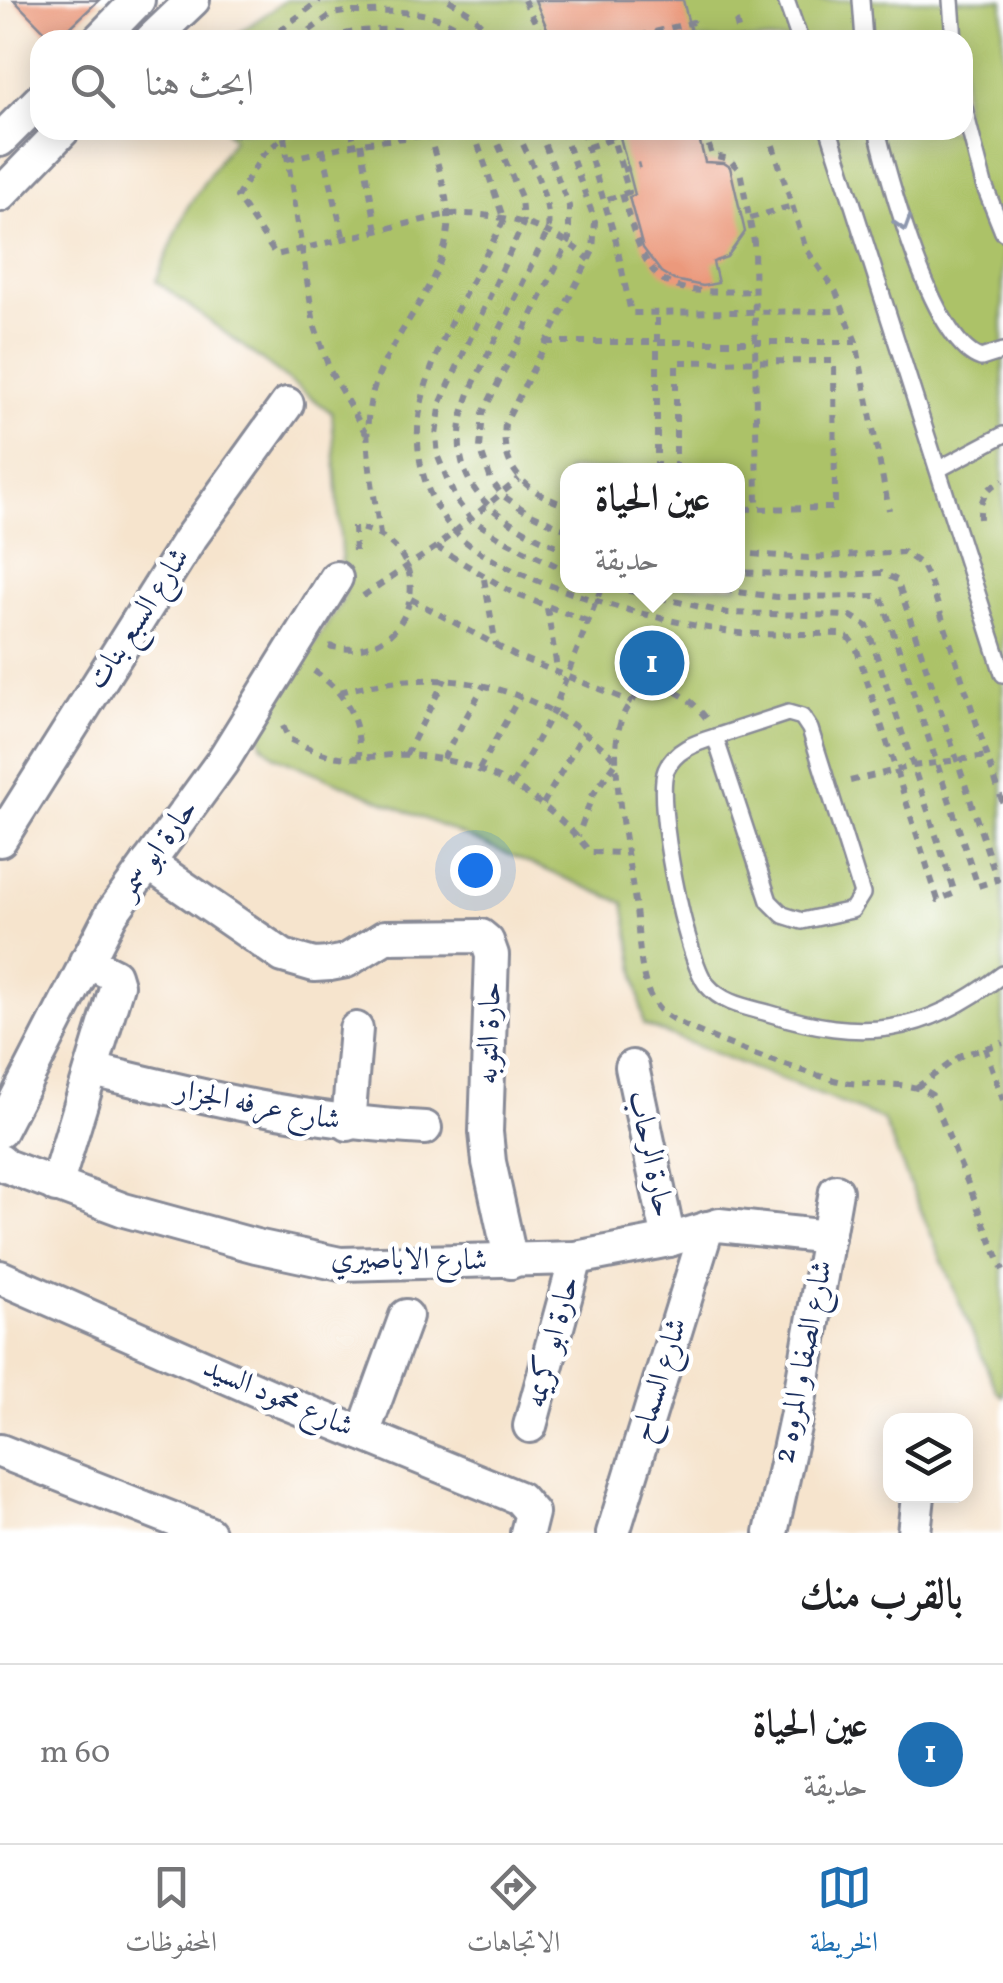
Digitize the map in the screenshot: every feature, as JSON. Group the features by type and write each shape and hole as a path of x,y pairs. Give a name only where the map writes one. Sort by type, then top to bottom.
{"street":[{"path":"108,30 138,0"},
{"path":"162,30 193,0"},
{"path":"0,140 30,110"},
{"path":"0,195 53,140"},
{"name":"شارع السبع بنات","path":"0,840 189,540 287,404"},
{"name":"حارة ابو سمر","path":"0,1131 112,912 222,762 349,575"},
{"name":"حارة التوبه","path":"148,864 282,956 298,962 314,965 346,961 376,941 395,936 481,936 487,941 492,955 486,1132 510,1262"},
{"path":"56,1186 118,979 86,961"},
{"path":"348,1124 356,1029"},
{"name":"حارة الرحاب","path":"632,1067 669,1240"},
{"name":"شارع عرفه الجزار","path":"92,1070 265,1110 348,1124 426,1128"},
{"name":"شارع الاباصيري","path":"0,1161 124,1210 340,1264 576,1258 669,1240 719,1225 828,1237"},
{"name":"شارع الصفا و المروه 2","path":"770,1533 797,1413 836,1191"},
{"name":"شارع السماح","path":"613,1533 706,1228"},
{"name":"حارة ابو كريمه","path":"530,1426 576,1258"},
{"name":"شارع محمود السيد","path":"0,1277 520,1498 532,1513 527,1533"},
{"path":"363,1434 406,1316"},
{"path":"0,1451 208,1533"},
{"path":"914,1533 917,1503"}],"lane":[{"path":"786,0 796,30"},
{"path":"861,0 863,30"},
{"path":"951,0 953,30"},
{"path":"833,140 1003,674"},
{"path":"880,140 908,239 932,296 962,348 970,354 991,357 1003,351"},
{"path":"972,140 984,185 1003,232"},
{"path":"939,468 1003,435"},
{"path":"714,737 765,892 775,909 802,921 858,906 861,888 807,722 788,713 714,737 683,750 666,771 663,786 672,862 694,963 717,995 808,1026 859,1032 911,1024 945,1010 1003,974"}],"path":[{"path":"280,30 320,0"},
{"path":"448,0 471,14 486,30"},
{"path":"524,0 539,30"},
{"path":"310,30 332,14 344,12 435,15 454,22 462,30"},
{"path":"736,21 739,30"},
{"path":"663,30 694,22 696,30"},
{"path":"279,140 262,156 237,197 276,255 448,214 474,213 569,240 590,260"},
{"path":"287,140 314,324 340,390 368,438"},
{"path":"356,140 377,232"},
{"path":"287,159 368,140"},
{"path":"380,535 368,438 373,389 442,257 448,214 431,140"},
{"path":"476,140 504,220 438,352 421,402 418,451 422,472 455,532 497,562 560,587"},
{"path":"496,140 521,197 523,224 456,364 437,418 438,457 444,478 471,519 560,567"},
{"path":"520,140 544,198 548,232 462,410 460,451 474,491 486,507 517,528 560,547"},
{"path":"543,140 569,206 569,240 483,414 479,431 484,464 502,494 560,527"},
{"path":"560,503 534,492 519,480 505,452 505,424 590,260 595,240 595,221 566,140"},
{"path":"586,140 605,200 631,313 845,312"},
{"path":"588,147 607,140"},
{"path":"605,200 629,192 613,140"},
{"path":"707,140 712,155 729,159 740,171 750,218 756,312 757,508"},
{"path":"771,140 808,256 831,283 856,342 889,510"},
{"path":"324,150 344,240"},
{"path":"622,170 640,165"},
{"path":"622,194 638,250 662,279 701,292 755,291"},
{"path":"750,218 792,206"},
{"path":"657,312 657,463"},
{"path":"546,342 856,342"},
{"path":"676,463 676,362 834,361 835,508 745,509"},
{"path":"328,646 359,650 387,638 398,627 411,599 408,566 401,554 380,535 354,528 349,575 357,600 408,566 436,547 519,480"},
{"path":"980,520 983,498 989,488 1003,480"},
{"path":"436,547 484,578 587,622"},
{"path":"745,554 808,558 891,552 913,556 928,573 1003,804"},
{"path":"745,572 820,576 882,573 896,580 997,880 978,886 881,596 777,597 745,593"},
{"path":"484,578 496,646"},
{"path":"576,593 725,631 839,634 850,639 857,650 938,900 955,893 872,633 861,620 852,616 727,613 637,593"},
{"path":"512,784 553,712 562,676 601,593"},
{"path":"411,599 496,646 632,702"},
{"path":"547,608 562,676"},
{"path":"305,688 338,631"},
{"path":"314,671 340,692 354,716 359,758"},
{"path":"340,692 392,681 445,679 484,685 553,712 617,761"},
{"path":"406,755 445,679"},
{"path":"443,759 484,685"},
{"path":"714,737 697,706 662,686 644,688 632,702 619,736 617,761 648,990 670,1018 815,1075 871,1086 917,1087 936,1100 1003,1270"},
{"path":"479,770 520,696"},
{"path":"285,721 284,733 289,739 326,755 406,755 443,759 479,770 512,784 543,804 590,852 628,853"},
{"path":"543,804 584,732"},
{"path":"872,775 987,756"},
{"path":"578,836 592,796 617,761"},
{"path":"917,1087 962,1055 1003,1043"},
{"path":"985,1048 1003,1100"}],"green space":[{"path":"286,0 1003,0 1003,1396 997,1392 883,1120 644,1025 624,903 275,756 262,744 259,728 344,598 332,413 156,281 187,208 232,140 973,140 973,30 243,30"}],"building":[{"path":"14,0 99,0 68,30 43,30"},
{"path":"535,0 683,0 690,30 548,30"},
{"path":"621,140 700,140 705,162 730,167 745,232 727,257 713,262 718,283 703,286 674,280 661,272 643,248 629,197 635,195"}],"place":[{"name":"عين الحياة","path":"652,663"}]}
